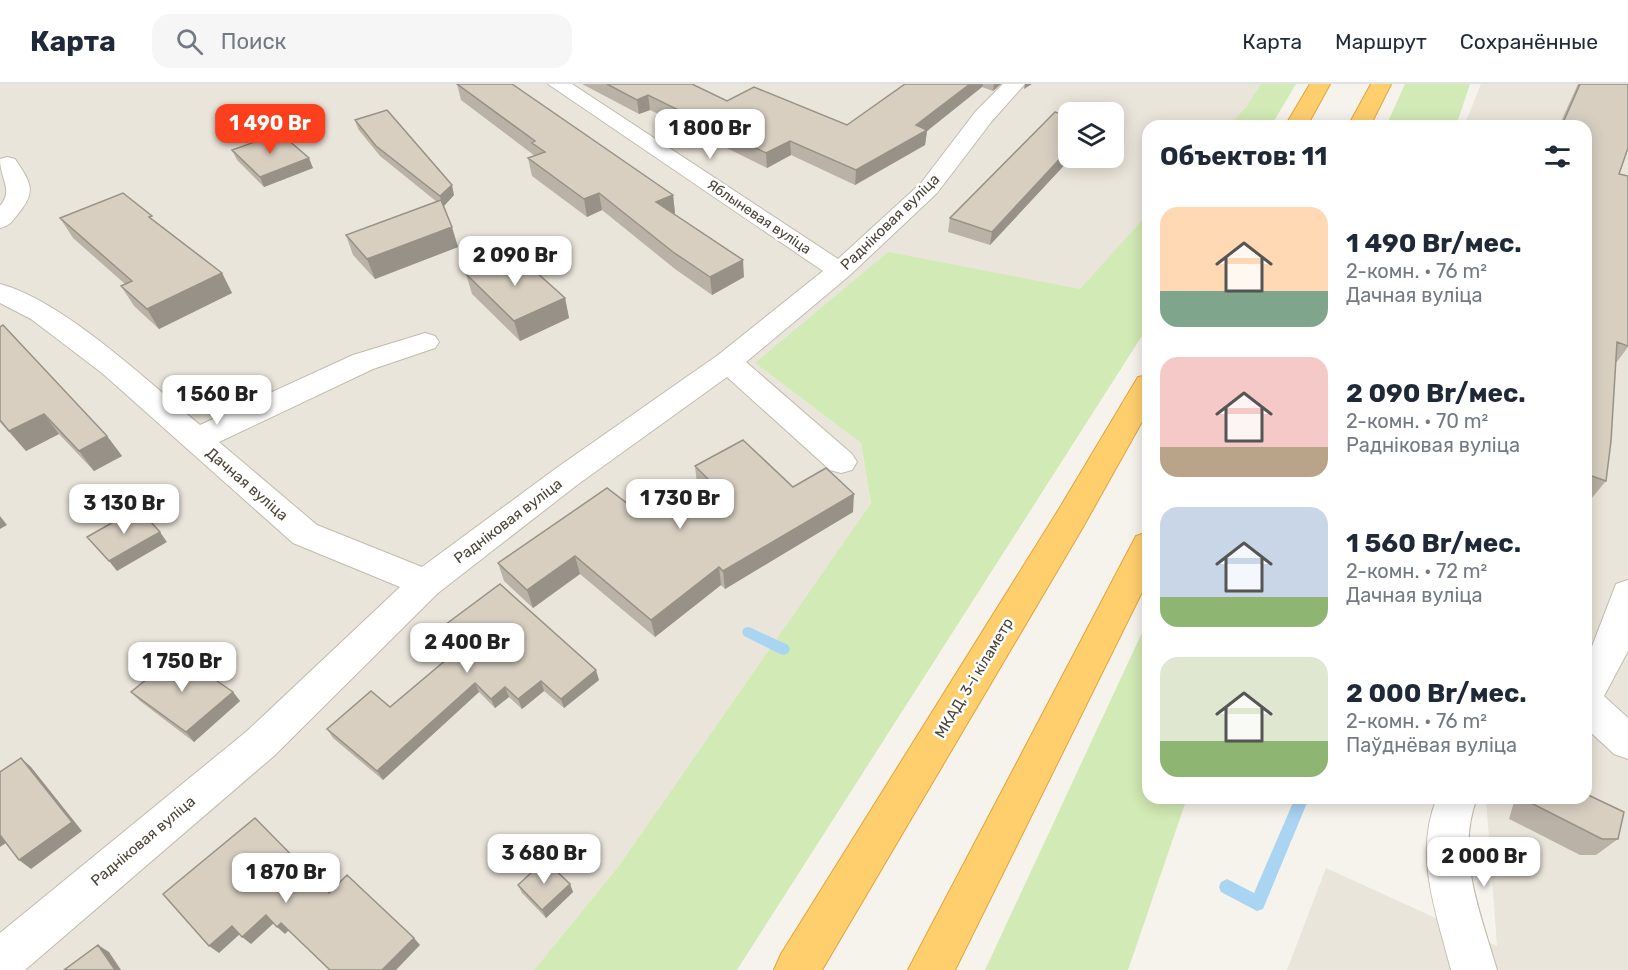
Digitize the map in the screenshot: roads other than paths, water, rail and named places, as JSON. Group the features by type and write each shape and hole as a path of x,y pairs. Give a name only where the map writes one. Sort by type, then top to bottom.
{"highway":[{"path":"1299,120 1320,84"},
{"path":"1362,120 1381,84"},
{"name":"МКАД, 3-і кіламетр","path":"797,970 1071,518 1142,394"},
{"path":"931,970 1142,556"}],"street":[{"name":"Яблыневая вуліца","path":"558,84 840,271"},
{"name":"Радніковая вуліца","path":"0,962 261,742 426,583 566,477 728,362 840,271 929,188 984,116 1015,84"},
{"path":"0,221 20,198 19,189 7,164"},
{"name":"Дачная вуліца","path":"0,292 41,313 73,336 305,534 426,583"},
{"path":"195,440 363,362 425,342"},
{"path":"728,362 842,462"},
{"path":"1592,684 1601,671 1618,636 1628,594"},
{"path":"1592,709 1628,742"},
{"path":"1454,804 1447,838 1448,872 1474,970"}],"waterway":[{"path":"749,632 783,649"},
{"path":"1227,887 1257,903 1299,804"}]}
